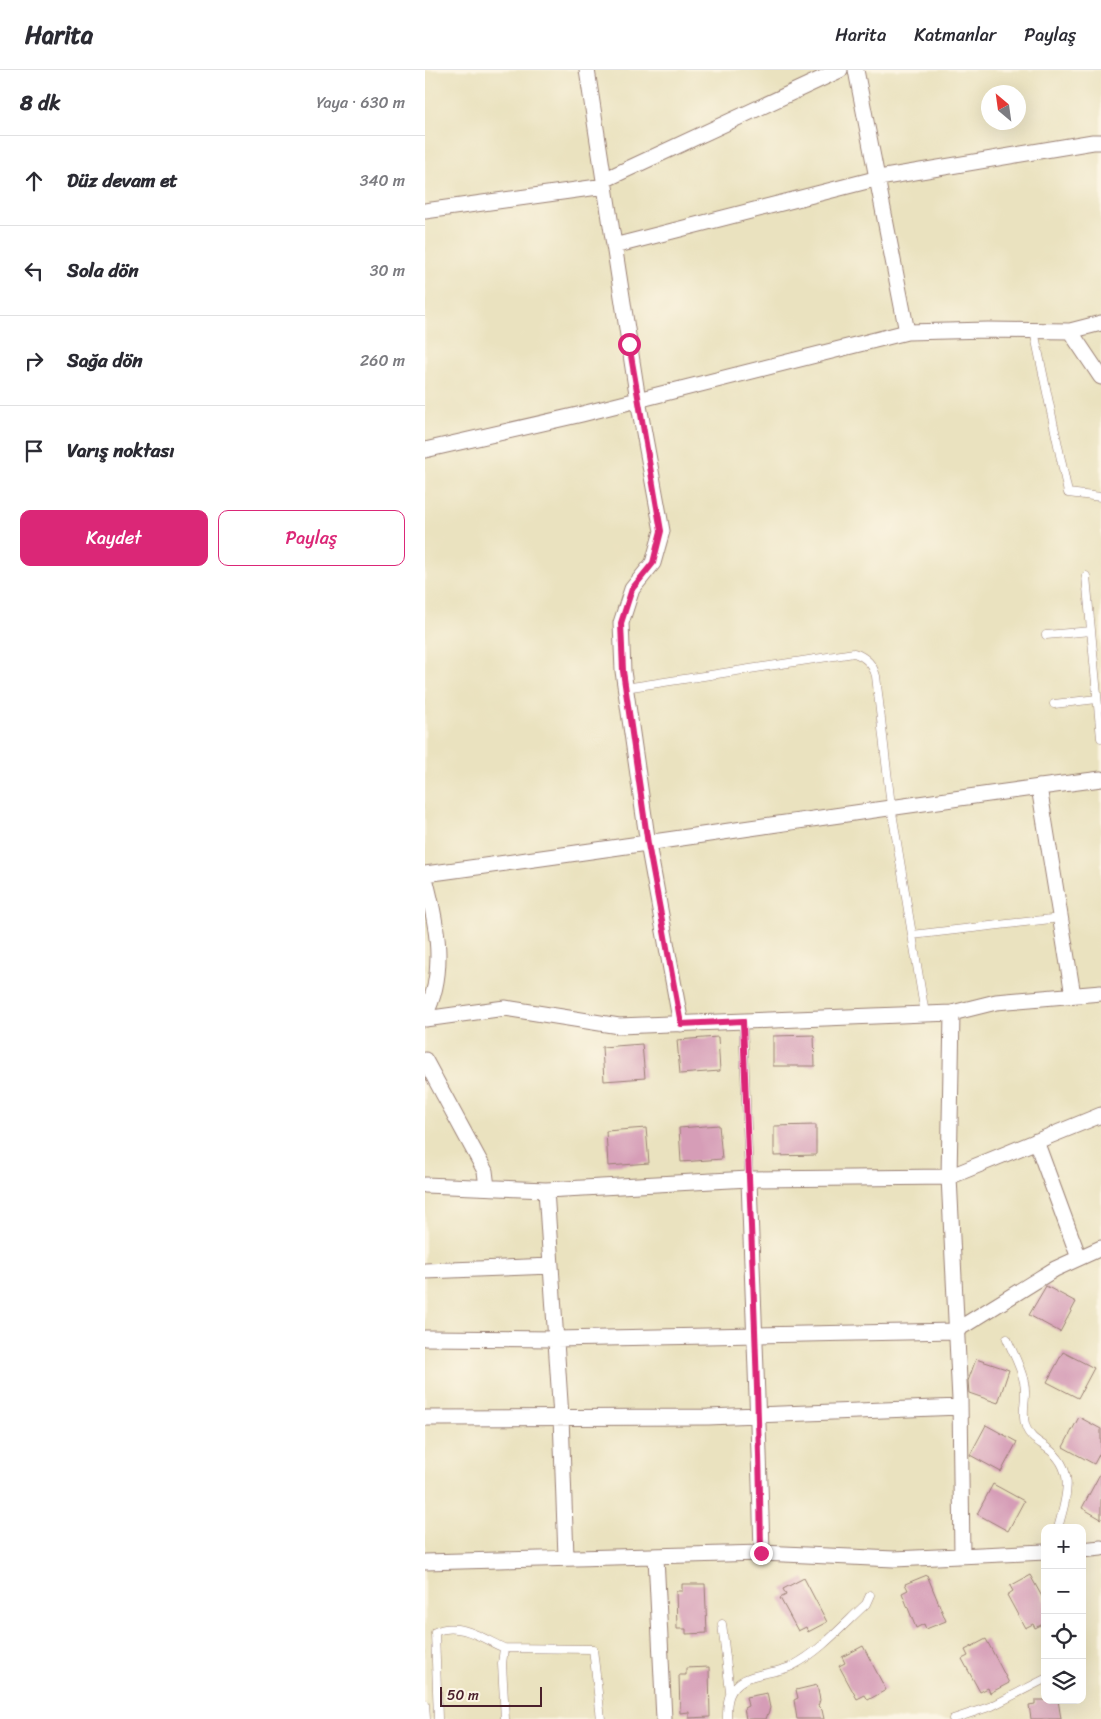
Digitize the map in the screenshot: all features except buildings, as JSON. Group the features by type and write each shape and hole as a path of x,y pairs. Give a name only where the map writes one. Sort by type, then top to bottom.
{"street":[{"path":"587,70 638,400 661,531 653,563 632,589 621,623 625,688 648,844 681,1024"},
{"path":"425,211 604,183 840,70"},
{"path":"856,70 879,178 907,332"},
{"path":"614,246 879,178 1101,142"},
{"path":"425,450 638,400 907,332 1070,331 1101,324"},
{"path":"1070,331 1101,377"},
{"path":"425,874 648,844 891,806 1101,779"},
{"path":"1039,787 1073,995"},
{"path":"425,878 434,911 439,961 434,998 425,1017"},
{"path":"425,1017 505,1008 619,1026 681,1024 952,1013 996,1002 1101,993"},
{"path":"952,1013 949,1176 960,1407 962,1556"},
{"path":"425,1060 485,1171 487,1187"},
{"path":"425,1185 546,1190 749,1179 949,1176 1101,1116"},
{"path":"1036,1142 1079,1258"},
{"path":"749,1179 754,1334 759,1415 761,1553"},
{"path":"546,1190 561,1417 566,1557"},
{"path":"425,1338 556,1339 955,1331 1055,1269 1101,1248"},
{"path":"425,1271 551,1266"},
{"path":"425,1418 759,1415 960,1407"},
{"path":"1086,1550 1101,1548"},
{"path":"425,1562 761,1553 894,1559 1041,1552"},
{"path":"656,1557 664,1719"}],"lane":[{"path":"1035,331 1068,493 1101,497"},
{"path":"1086,576 1101,738"},
{"path":"1046,635 1091,631"},
{"path":"625,688 854,653 871,664 876,676 891,806 925,1014"},
{"path":"1054,704 1097,699"},
{"path":"912,935 1060,918"},
{"path":"743,1021 749,1179"},
{"path":"1007,1339 1024,1381 1026,1392 1022,1416 1027,1430 1033,1438 1053,1452 1067,1474 1066,1497 1058,1524"},
{"path":"730,1692 739,1682 791,1666 815,1651 866,1604 870,1595"},
{"path":"722,1624 730,1692 727,1703 727,1719"},
{"path":"438,1719 435,1632 446,1627 461,1629 504,1648 593,1648 601,1719"},
{"path":"504,1648 502,1664 505,1719"},
{"path":"953,1719 992,1706 1041,1681"},
{"path":"425,1704 426,1719"}],"route":[{"path":"629,344 661,531 653,563 632,589 621,623 623,671 648,844 681,1024 743,1021 754,1334 759,1415 761,1553"}]}
